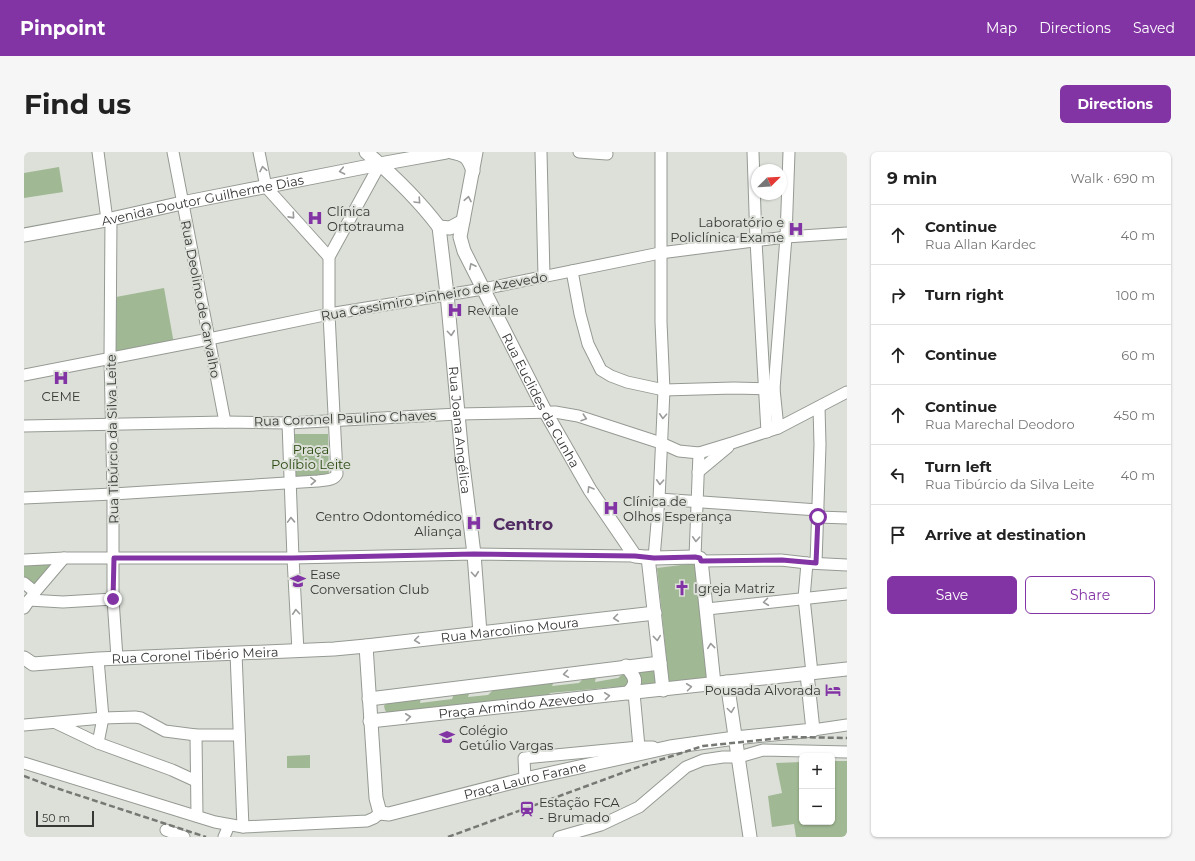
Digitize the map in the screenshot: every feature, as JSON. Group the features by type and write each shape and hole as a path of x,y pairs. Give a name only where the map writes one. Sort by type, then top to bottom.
{"main road":[{"path":"366,152 399,181 426,209 439,227 450,228 463,221 476,152"},
{"name":"Avenida Doutor Guilherme Dias","path":"24,235 446,152"},
{"path":"451,152 462,154 469,159 473,171"},
{"path":"399,181 397,171 401,164 407,159"},
{"name":"Rua Euclides da Cunha","path":"463,221 460,237 464,251 546,413 590,490 646,557"},
{"name":"Rua Joana Angélica","path":"439,227 447,294 462,458 474,554 480,633"},
{"path":"663,690 646,557 698,559 721,683 739,757 750,837"},
{"name":"Rua Marcolino Moura","path":"366,646 654,613"},
{"path":"366,646 376,798 380,813"},
{"name":"Rua Coronel Tibério Meira","path":"27,662 298,651 366,646"},
{"name":"Praça Armindo Azevedo","path":"369,699 660,663"},
{"path":"626,666 634,675 635,680 631,693"},
{"name":"Praça Armindo Azevedo","path":"370,721 847,669"},
{"path":"810,673 818,729"},
{"name":"Praça Lauro Farane","path":"380,813 389,814 525,779 670,747 818,729"}],"street":[{"name":"Rua Tibúrcio da Silva Leite","path":"98,152 109,219 114,558 113,599 116,658"},
{"name":"Rua Deolino de Carvalho","path":"173,152 225,422"},
{"path":"259,152 266,187 329,256"},
{"path":"541,152 544,276"},
{"path":"579,152 607,154"},
{"path":"24,560 64,558 292,558 474,554 646,557 659,499 664,390 660,253 661,152"},
{"path":"753,152 756,241 769,389 778,428"},
{"path":"767,432 769,389 786,237 789,152"},
{"path":"24,498 113,494 318,480 336,477 335,420 329,314 329,256 380,164"},
{"name":"Rua Cassimiro Pinheiro de Azevedo","path":"24,375 329,314 483,288 660,253 786,237 847,233"},
{"path":"572,271 580,314 588,344 601,370 611,376 627,382 664,390 734,388 769,389"},
{"path":"847,392 778,428 699,453 697,501 698,559 782,560 847,565"},
{"path":"810,673 804,598 812,563 818,514 820,445 819,407"},
{"name":"Rua Coronel Paulino Chaves","path":"24,426 225,422 288,423 458,414 555,412 578,416 661,443 678,451 699,453"},
{"path":"288,423 292,558 298,651"},
{"path":"698,472 732,443"},
{"path":"659,499 697,501 847,518"},
{"path":"30,600 64,558"},
{"path":"24,583 30,600"},
{"path":"707,609 847,594"},
{"path":"30,600 63,602 113,599"},
{"path":"236,653 243,827"},
{"path":"98,659 103,718 98,743"},
{"path":"631,693 639,747"},
{"path":"24,725 103,718 135,717 141,718 165,730 196,735 239,735"},
{"path":"56,723 98,743 196,780"},
{"path":"818,729 847,725"},
{"path":"818,729 847,734"},
{"path":"196,735 196,816"},
{"name":"Praça Lauro Farane","path":"525,779 524,758 639,747 670,747"},
{"path":"559,837 601,825 639,807 686,767 703,760 724,756 739,757 764,750 847,752"},
{"path":"24,763 215,822 243,827 366,821 374,818 380,813"},
{"path":"224,837 229,825"},
{"path":"166,830 184,837"}],"green space":[{"path":"59,167 63,192 24,198 24,173"},
{"path":"164,288 174,344 116,356 116,297"},
{"name":"Praça Políbio Leite","path":"293,434 328,434 329,478 294,479"},
{"path":"57,561 36,589 24,580 24,562"},
{"path":"697,563 710,677 669,682 657,568"},
{"path":"657,669 658,687 638,689 637,671"},
{"path":"624,673 633,682 617,692 616,687 550,693 546,699 387,713 384,706 386,703 421,698 420,703 452,699 454,694 470,691 468,697 488,695 494,689 554,682 552,686 579,683 584,678 596,677 595,682 618,678"},
{"path":"310,755 310,768 287,768 287,756"},
{"path":"835,761 847,761 847,837 796,837 794,824 772,827 768,796 782,793 776,763 799,762 799,825 835,825"}],"railway":[{"path":"448,837 641,766 703,746 791,737 847,738"},
{"path":"24,776 53,787 206,837"}],"place":[{"name":"Clínica Ortotrauma","path":"315,218"},
{"name":"Laboratório e Policlínica Exame","path":"796,229"},
{"name":"Revitale","path":"455,310"},
{"name":"CEME","path":"61,378"},
{"name":"Clínica de Olhos Esperança","path":"611,508"},
{"name":"Centro Odontomédico Aliança","path":"474,523"},
{"name":"Ease Conversation Club","path":"298,581"},
{"name":"Igreja Matriz","path":"682,588"},
{"name":"Pousada Alvorada","path":"833,690"},
{"name":"Colégio Getúlio Vargas","path":"447,737"},
{"name":"Estação FCA - Brumado","path":"527,809"}],"district":[{"name":"Centro","path":"523,524"}],"route":[{"path":"113,599 114,558 292,558 474,554 635,556 654,558 695,557 700,558 701,561 782,560 816,563 818,517"}]}
